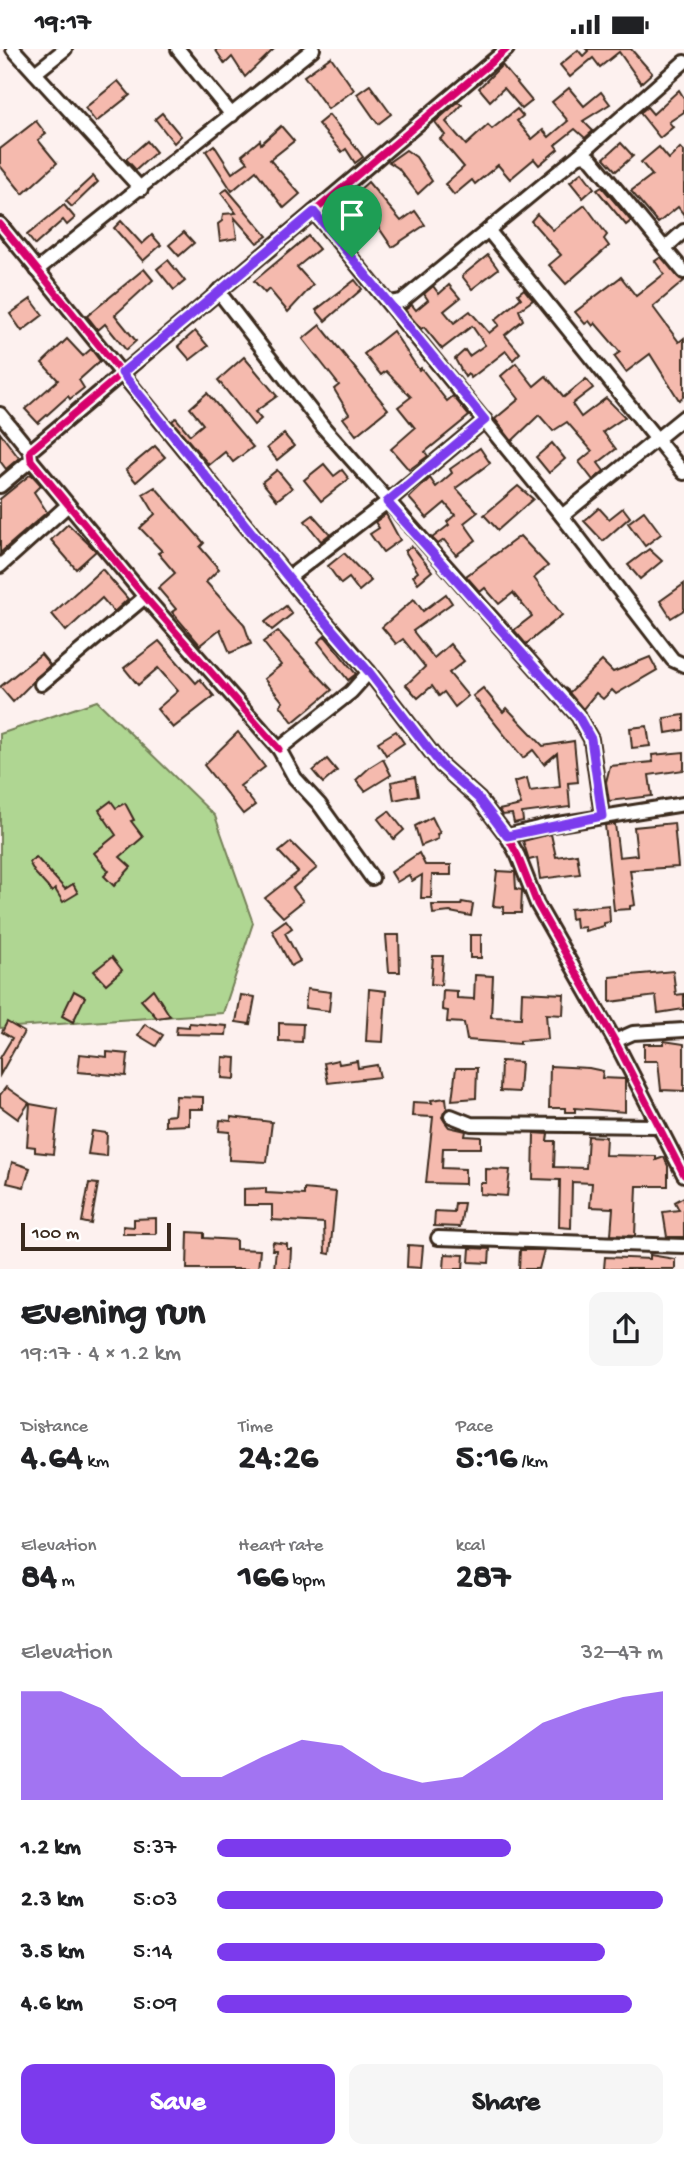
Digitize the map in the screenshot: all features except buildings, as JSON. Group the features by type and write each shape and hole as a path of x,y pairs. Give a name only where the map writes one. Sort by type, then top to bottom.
{"street":[{"path":"13,49 141,189"},
{"path":"35,73 65,49"},
{"path":"178,49 232,115"},
{"path":"37,270 313,49"},
{"path":"0,486 30,455 122,373 503,50"},
{"path":"390,303 402,301 578,156 684,62"},
{"path":"578,156 585,155 593,160 684,272"},
{"path":"314,212 562,516 673,660 684,665"},
{"path":"0,224 288,578 369,672 441,765 479,799 507,836 537,904 615,1041 658,1126 679,1153 684,1175"},
{"path":"488,230 684,473"},
{"path":"665,248 684,231"},
{"path":"218,291 324,428 578,716 591,739 602,816"},
{"path":"0,414 68,505 279,750 295,778 319,804 372,878"},
{"path":"562,516 684,417"},
{"path":"288,578 387,502 485,420"},
{"path":"0,566 68,505"},
{"path":"41,684 145,597"},
{"path":"279,750 351,692 369,672"},
{"path":"507,836 602,816 684,804"},
{"path":"615,1041 633,1033 684,1030"},
{"path":"452,1116 471,1123 658,1126"},
{"path":"438,1238 684,1246"}],"green space":[{"path":"97,701 215,816 253,923 223,1013 0,1028 0,734"}],"cycle path":[{"path":"279,749 145,597 31,460 30,451 507,49"},
{"path":"0,224 299,591 369,672 441,765 479,799 507,836 537,904 615,1041 684,1175"}],"route":[{"path":"314,212 352,257 485,420 387,502 578,716 591,739 602,816 507,836 479,799 441,765 369,672 299,591 122,373 251,262 314,212"}]}
